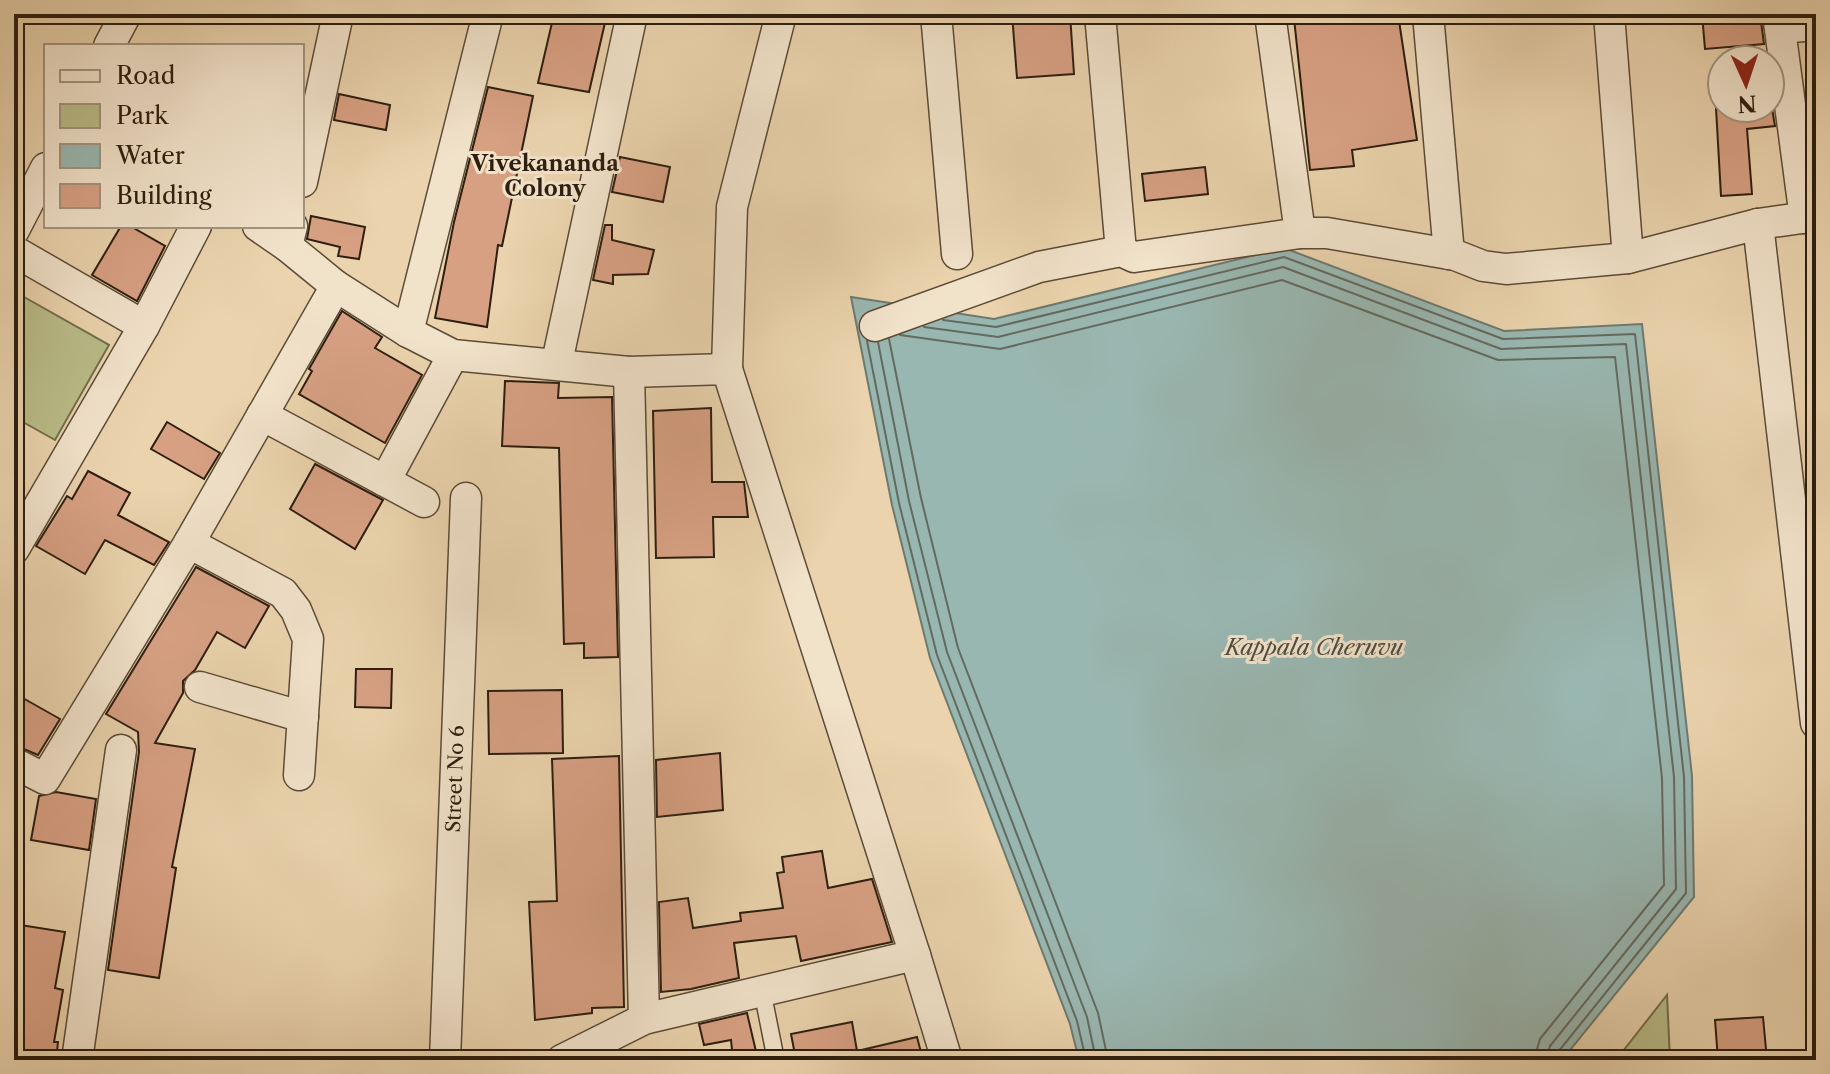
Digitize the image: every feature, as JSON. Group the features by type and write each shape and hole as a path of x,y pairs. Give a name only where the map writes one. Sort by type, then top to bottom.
{"street":[{"path":"110,44 126,14"},
{"path":"304,173 338,14"},
{"path":"408,332 488,14"},
{"path":"557,362 632,14"},
{"path":"781,14 732,207 727,369 947,1060"},
{"path":"936,14 957,254"},
{"path":"1100,14 1121,251"},
{"path":"1270,14 1300,233"},
{"path":"1428,14 1449,254"},
{"path":"1609,14 1628,258"},
{"path":"875,326 1039,267 1121,251 1134,257 1300,233 1362,237 1506,269 1628,258 1758,224 1810,217 1779,21 1816,25"},
{"path":"14,230 44,172"},
{"path":"1758,224 1816,723"},
{"path":"14,549 144,326 195,228"},
{"path":"264,228 289,236 336,286 408,332 453,355 557,362 629,372 727,369"},
{"path":"14,251 144,326"},
{"path":"14,763 45,779 189,543 336,286"},
{"path":"385,481 453,355"},
{"path":"629,372 644,1019"},
{"path":"262,415 424,502"},
{"name":"Street No 6","path":"445,1060 466,498"},
{"path":"189,543 283,593 296,610 308,639 299,775"},
{"path":"200,687 303,717"},
{"path":"77,1060 121,750"},
{"path":"577,1057 644,1019 915,955"}],"lane":[{"path":"762,990 776,1060"}],"green space":[{"path":"17,293 109,345 55,440 14,417 14,300"},
{"path":"1667,995 1670,1060 1616,1060"}],"water":[{"name":"Kappala Cheruvu","path":"1284,248 1504,331 1642,324 1692,776 1694,897 1562,1060 1079,1060 1070,1024 930,658 892,505 851,297 994,319"}],"building":[{"path":"554,14 607,14 589,92 538,83"},
{"path":"1012,14 1070,14 1074,74 1017,78"},
{"path":"1326,14 1398,14 1417,140 1352,150 1354,166 1310,170 1294,18"},
{"path":"1702,14 1760,14 1764,44 1706,44 1705,49"},
{"path":"488,87 533,96 502,246 498,245 487,327 435,318 454,222"},
{"path":"339,94 390,105 386,130 334,120"},
{"path":"1717,124 1775,124 1747,129 1752,194 1721,196"},
{"path":"620,157 670,167 663,202 612,192"},
{"path":"1205,167 1208,194 1145,201 1142,174"},
{"path":"311,216 365,227 359,259 338,256 340,247 307,239"},
{"path":"605,225 612,225 612,240 654,250 648,274 613,275 613,284 593,280"},
{"path":"120,228 134,228 165,246 137,301 92,275"},
{"path":"342,311 382,337 375,348 422,375 385,443 299,394 312,371 309,369"},
{"path":"505,381 559,383 558,398 612,397 618,657 584,658 584,643 564,644 559,448 502,446"},
{"path":"711,408 712,482 744,482 748,517 713,517 714,557 656,558 653,411"},
{"path":"167,422 220,453 204,479 151,449"},
{"path":"315,464 383,500 355,549 290,509"},
{"path":"88,471 130,493 118,515 169,542 154,565 105,540 85,574 36,546 67,496 72,499"},
{"path":"196,567 269,606 245,648 217,632 195,670 183,681 183,693 155,743 195,749 172,867 176,868 159,978 108,970 139,752 138,732 106,714"},
{"path":"356,669 392,669 391,708 355,707"},
{"path":"562,690 563,753 489,754 488,691"},
{"path":"14,693 60,719 38,755 14,745"},
{"path":"720,753 723,810 657,817 656,760"},
{"path":"619,756 624,1007 592,1008 592,1013 535,1020 529,902 557,901 552,759"},
{"path":"56,792 96,799 89,850 31,840 39,796"},
{"path":"822,851 828,888 872,879 892,942 801,961 796,936 734,943 739,978 661,992 659,902 688,898 693,928 741,921 740,913 783,908 777,873 784,872 782,857"},
{"path":"14,924 65,932 55,988 63,990 54,1042 58,1042 56,1060 15,1060 19,1034 14,1033"},
{"path":"747,1013 758,1060 733,1060 731,1040 704,1045 699,1024"},
{"path":"1763,1017 1767,1060 1718,1060 1715,1020"},
{"path":"852,1022 857,1051 917,1037 923,1060 796,1060 791,1034"}],"district":[{"name":"Vivekananda Colony","path":"545,176"}]}
